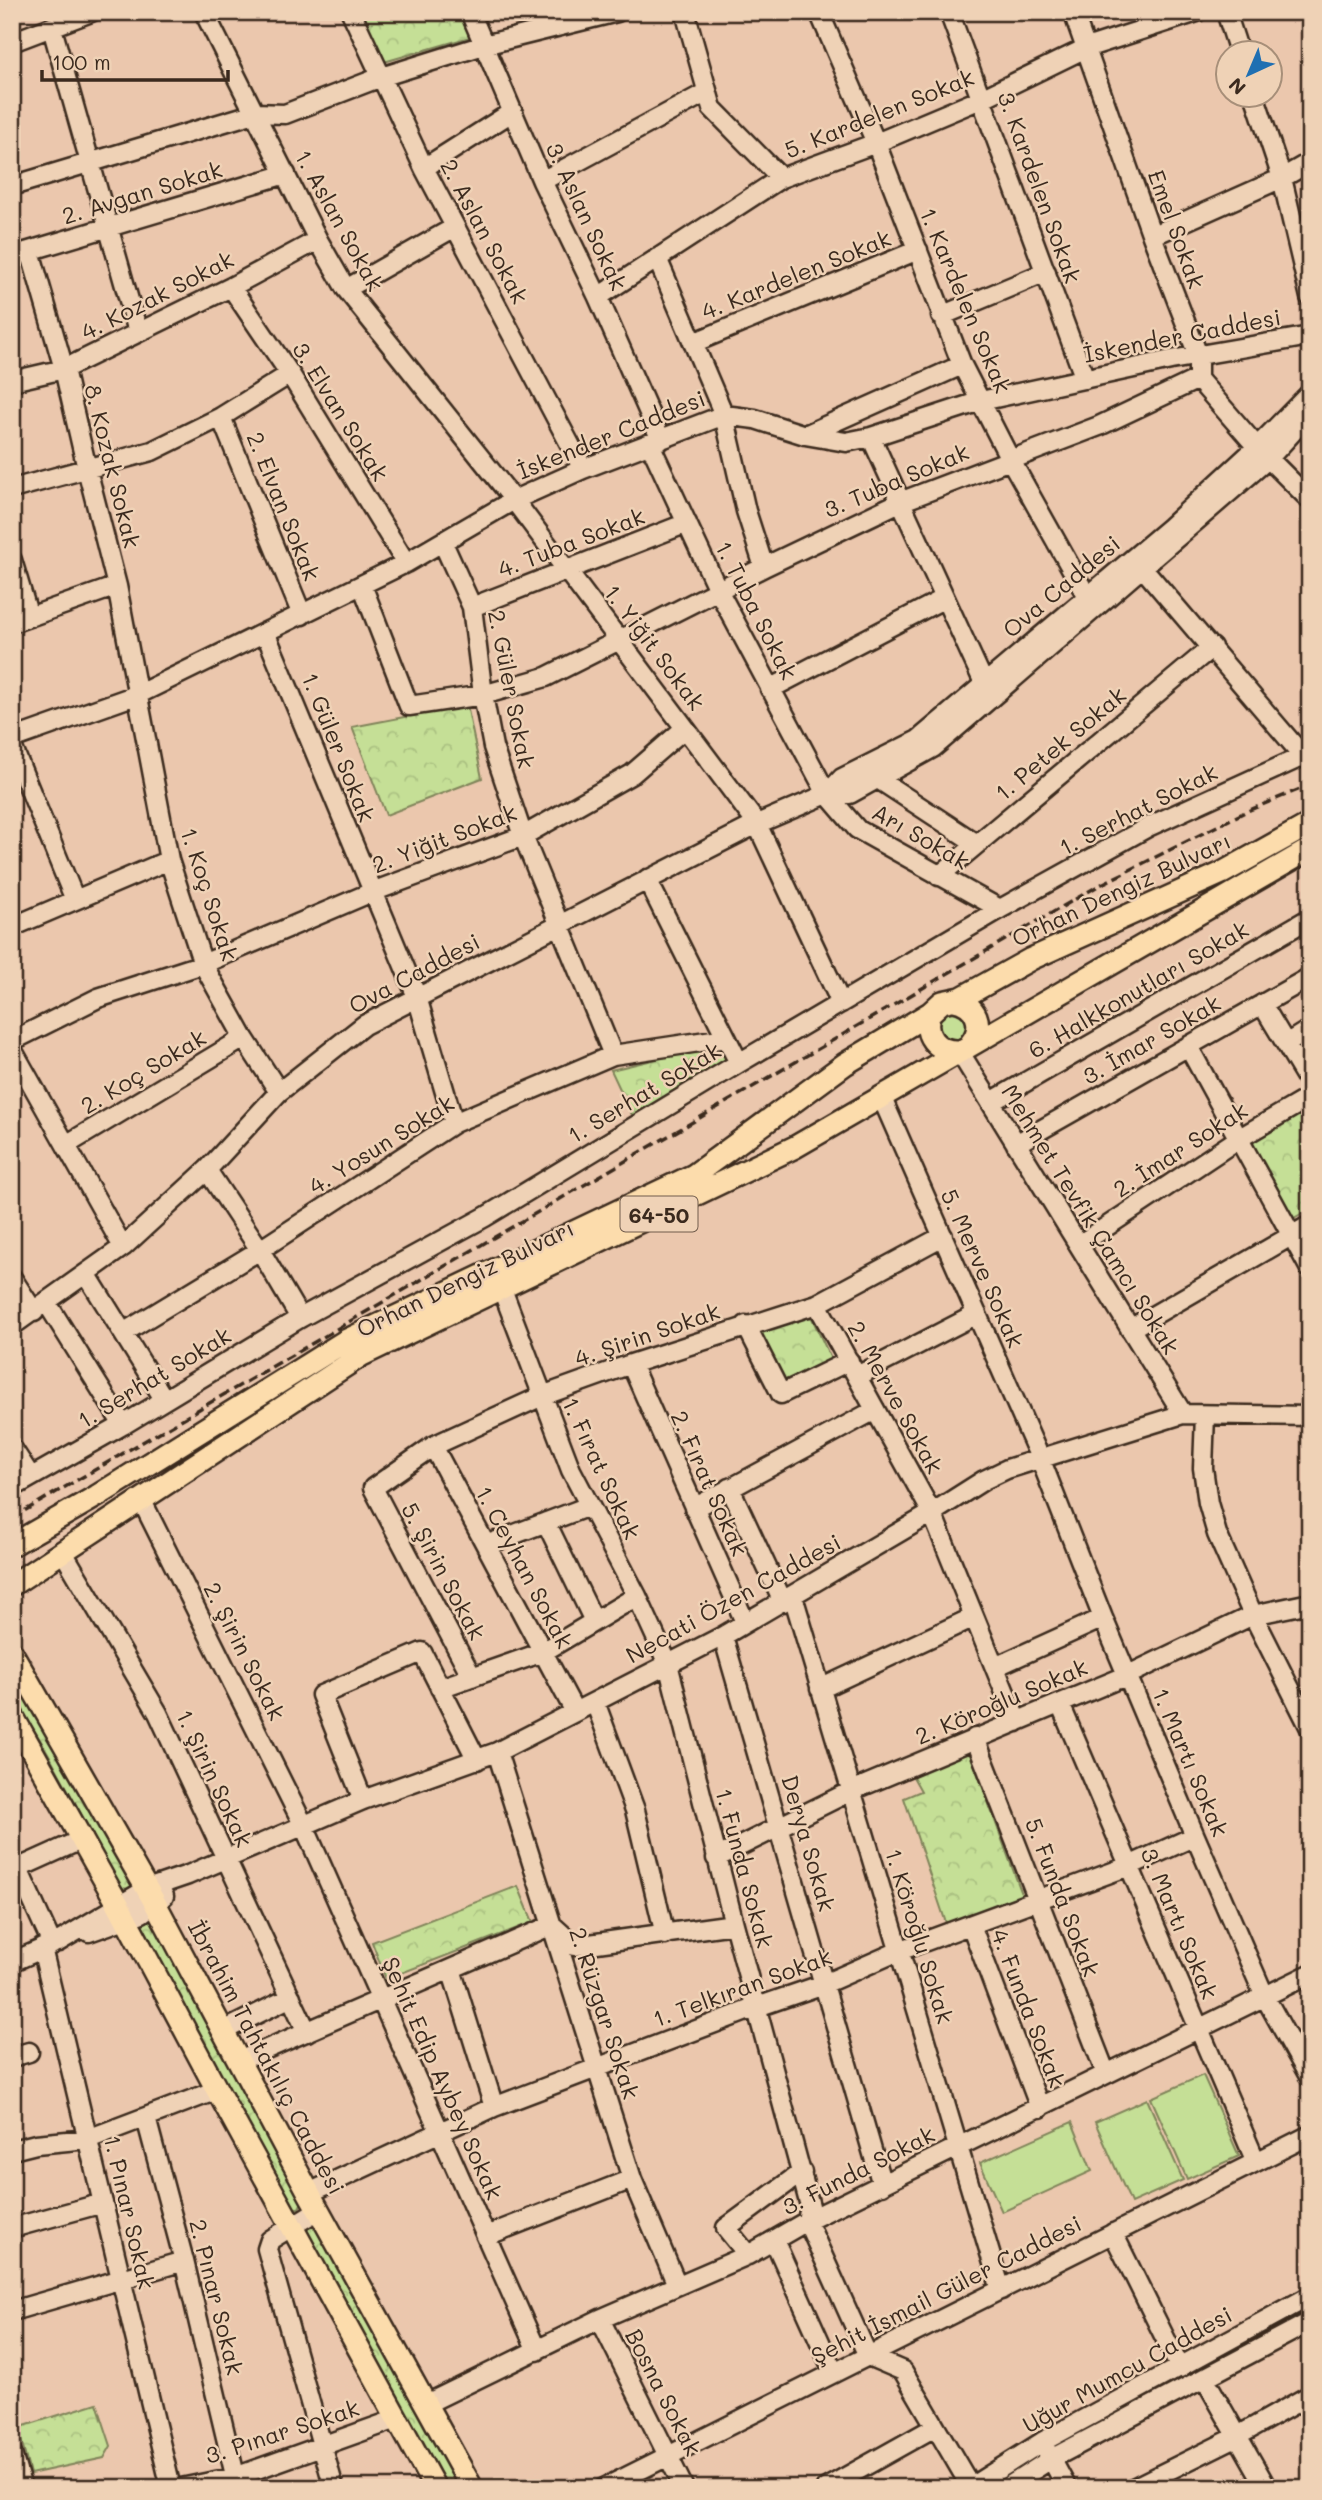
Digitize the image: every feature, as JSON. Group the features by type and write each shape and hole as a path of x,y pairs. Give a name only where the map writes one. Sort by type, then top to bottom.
{"main road":[{"name":"Orhan Dengiz Bulvarı","path":"12,1545 97,1496 346,1339 694,1175 845,1064 930,1013 942,1002 961,998 1031,959 1222,873 1310,824"},
{"name":"Orhan Dengiz Bulvarı","path":"12,1585 362,1355 795,1147 1310,849"},
{"path":"930,1013 927,1028 932,1041 944,1050 965,1047 978,1028 977,1016 965,1003 954,1000"},
{"name":"İbrahim Tahtakılıç Caddesi","path":"12,1653 151,1896 472,2488"},
{"path":"12,1715 19,1739 83,1839 435,2488"}],"street":[{"path":"12,42 92,12"},
{"name":"1. Aslan Sokak","path":"204,12 318,240 346,289 514,499"},
{"name":"2. Aslan Sokak","path":"351,12 424,168 583,469"},
{"name":"3. Aslan Sokak","path":"470,12 542,181 598,298 655,442"},
{"path":"12,186 255,113 285,114 381,77 484,45 617,12"},
{"path":"685,12 712,108 781,178"},
{"name":"1. Kardelen Sokak","path":"819,12 876,143 962,365 1010,459 1090,603"},
{"name":"3. Kardelen Sokak","path":"949,12 1085,379"},
{"name":"Emel Sokak","path":"1073,12 1152,236 1198,355 1198,379"},
{"name":"5. Kardelen Sokak","path":"598,298 781,178 876,143 981,99 1086,48 1197,12"},
{"path":"1231,14 1236,38"},
{"path":"52,28 138,332"},
{"path":"542,181 707,92"},
{"path":"1259,108 1282,178 1310,297"},
{"path":"424,168 512,113"},
{"path":"1152,236 1282,178 1310,162"},
{"name":"2. Avgan Sokak","path":"12,256 285,174"},
{"path":"346,289 455,227"},
{"name":"4. Kozak Sokak","path":"12,381 64,369 231,287 318,240"},
{"name":"4. Kardelen Sokak","path":"693,343 918,250"},
{"name":"8. Kozak Sokak","path":"30,251 64,369 117,586 139,694"},
{"path":"657,258 723,415 746,511 764,567"},
{"path":"941,316 1046,272"},
{"name":"3. Elvan Sokak","path":"231,287 290,374 406,563"},
{"name":"İskender Caddesi","path":"12,739 139,694 362,586 443,543 514,499 583,469 723,415 755,419 805,435 846,442 871,437 981,401 1198,355 1310,336"},
{"path":"805,435 962,365"},
{"path":"12,489 152,451 221,416 290,374"},
{"path":"1198,379 1263,453 1310,500"},
{"name":"3. Tuba Sokak","path":"362,586 409,706 484,695 546,677 900,502 1099,426 1198,379"},
{"name":"Ova Caddesi","path":"827,794 842,778 918,740 984,683 1142,567 1263,453 1310,393"},
{"name":"Ova Caddesi","path":"12,1326 123,1247 207,1170 279,1092 364,1025 757,824 827,794 850,794 933,748 1170,527 1310,413"},
{"name":"2. Elvan Sokak","path":"221,416 302,615"},
{"path":"871,437 984,683"},
{"name":"1. Tuba Sokak","path":"655,442 687,523 718,590 827,794"},
{"name":"1. Yiğit Sokak","path":"514,499 757,824 841,1003"},
{"name":"4. Tuba Sokak","path":"472,607 687,523"},
{"name":"2. Güler Sokak","path":"443,543 472,607 494,747 523,836 613,1055"},
{"path":"12,560 21,620 117,586"},
{"path":"1142,567 1306,754"},
{"path":"769,689 945,598"},
{"name":"1. Güler Sokak","path":"265,632 416,997 454,1123"},
{"name":"1. Petek Sokak","path":"939,876 1212,648"},
{"name":"1. Koç Sokak","path":"139,694 169,860 203,964 244,1038 279,1092"},
{"name":"2. Yiğit Sokak","path":"12,1041 98,998 203,964 372,892 523,836 632,774 685,728"},
{"path":"12,746 75,900"},
{"name":"1. Serhat Sokak","path":"12,1488 123,1425 300,1318 485,1217 1000,909 1150,826 1306,754"},
{"path":"878,779 977,844"},
{"name":"Arı Sokak","path":"827,794 857,829 1000,909"},
{"path":"12,926 169,860"},
{"path":"647,879 739,1063"},
{"name":"6. Halkkonutları Sokak","path":"990,1102 1310,918"},
{"name":"3. İmar Sokak","path":"1016,1144 1310,977"},
{"path":"1262,1004 1310,1084"},
{"path":"1286,1044 1310,1029"},
{"name":"2. Koç Sokak","path":"66,1145 244,1038"},
{"name":"4. Yosun Sokak","path":"123,1333 260,1250 454,1123 613,1055 726,1038"},
{"path":"1188,1046 1310,1269"},
{"name":"Mehmet Tevfik Çamcı Sokak","path":"965,1047 990,1102 1183,1414"},
{"path":"12,1049 123,1247"},
{"name":"5. Merve Sokak","path":"881,1096 1040,1458"},
{"name":"2. İmar Sokak","path":"1079,1245 1238,1139 1310,1097"},
{"path":"207,1170 260,1250 300,1318"},
{"path":"1130,1329 1310,1225"},
{"name":"4. Şirin Sokak","path":"373,1488 433,1446 542,1396 746,1325 817,1304 943,1236"},
{"path":"87,1275 164,1399"},
{"path":"12,1278 41,1307 123,1425"},
{"name":"1. Fırat Sokak","path":"502,1289 571,1470 637,1596 668,1664"},
{"name":"2. Merve Sokak","path":"817,1304 932,1513 1017,1722"},
{"path":"746,1325 781,1394 853,1369 977,1314"},
{"name":"2. Fırat Sokak","path":"631,1364 745,1622"},
{"path":"694,1508 875,1410"},
{"name":"Necati Özen Caddesi","path":"12,1962 123,1913 188,1875 363,1800 497,1752 723,1636 984,1480 1040,1458 1183,1414 1310,1416"},
{"path":"1205,1415 1203,1468 1208,1503 1217,1534 1253,1615 1310,1728"},
{"name":"1. Ceyhan Sokak","path":"433,1446 575,1712"},
{"path":"12,1448 31,1477"},
{"name":"1. Martı Sokak","path":"1040,1458 1103,1618 1265,1997 1310,2078"},
{"name":"5. Şirin Sokak","path":"373,1488 471,1677"},
{"name":"1. Köroğlu Sokak","path":"730,1488 788,1599 820,1689 1001,2290"},
{"name":"2. Şirin Sokak","path":"141,1499 304,1826"},
{"path":"486,1545 589,1506"},
{"path":"546,1522 593,1621"},
{"name":"1. Şirin Sokak","path":"63,1552 158,1713 307,2032"},
{"path":"440,1688 543,1653 637,1596"},
{"name":"2. Köroğlu Sokak","path":"716,1858 851,1791 1128,1675 1253,1615 1310,1603"},
{"path":"820,1689 974,1617"},
{"path":"995,1667 1103,1618"},
{"name":"Derya Sokak","path":"723,1636 882,2185"},
{"path":"363,1800 321,1695 422,1652 477,1760"},
{"name":"1. Funda Sokak","path":"668,1664 716,1858 802,2172 810,2206 807,2221 868,2356"},
{"path":"595,1702 635,1810 665,1935"},
{"name":"3. Martı Sokak","path":"1060,1703 1256,2162"},
{"name":"5. Funda Sokak","path":"975,1738 1106,2074"},
{"name":"2. Rüzgar Sokak","path":"497,1752 632,2179 677,2286"},
{"name":"Şehit Edip Aybey Sokak","path":"304,1826 537,2351"},
{"name":"1. Telkıran Sokak","path":"323,2445 267,2249 270,2240 293,2226 314,2201 439,2131 494,2107 824,1984 899,1951 1129,1866 1195,1836"},
{"path":"15,1870 83,1839"},
{"name":"1. Pınar Sokak","path":"15,1870 51,1945 88,2139 171,2488"},
{"path":"239,2061 552,1925 575,1947 734,1924"},
{"name":"4. Funda Sokak","path":"971,1925 1040,2108"},
{"path":"451,1969 494,2107"},
{"name":"3. Funda Sokak","path":"426,2404 600,2319 748,2255 807,2221 1310,1974"},
{"path":"223,2031 290,1997"},
{"path":"12,2150 36,2144 88,2139 217,2090"},
{"name":"2. Pınar Sokak","path":"146,2118 184,2261 236,2482"},
{"name":"Şehit İsmail Güler Caddesi","path":"604,2488 1310,2135"},
{"path":"748,2255 726,2228 802,2172"},
{"path":"486,2236 632,2179"},
{"path":"12,2228 103,2203"},
{"path":"1113,2233 1180,2368"},
{"path":"774,2240 834,2373"},
{"path":"12,2311 184,2261"},
{"name":"Uğur Mumcu Caddesi","path":"970,2487 1042,2442 1310,2296"},
{"name":"Bosna Sokak","path":"600,2319 684,2488"},
{"name":"Uğur Mumcu Caddesi","path":"1006,2488 1051,2459 1310,2322"},
{"path":"868,2356 903,2371 970,2487"},
{"path":"1205,2379 1267,2488"},
{"path":"1133,2488 1236,2437 1310,2395"},
{"name":"3. Pınar Sokak","path":"181,2488 236,2482 323,2445 397,2418"},
{"path":"826,2488 935,2427"},
{"path":"1042,2442 1067,2488"},
{"path":"323,2445 334,2488"},
{"path":"12,2454 17,2478"}],"green space":[{"path":"360,12 459,12 470,37 384,62"},
{"path":"467,705 482,778 386,815 352,727"},
{"path":"955,1007 972,1023 960,1043 938,1037 938,1017"},
{"path":"719,1044 725,1053 725,1062 634,1119 611,1070"},
{"path":"1310,1107 1310,1209 1292,1219 1247,1140"},
{"path":"802,1315 812,1318 831,1359 781,1382 755,1332"},
{"path":"12,1667 133,1885 127,1889 119,1884 12,1693"},
{"path":"969,1750 1023,1897 946,1923 904,1798 921,1791 912,1775"},
{"path":"518,1886 533,1922 386,1979 372,1942"},
{"path":"151,1914 303,2200 299,2208 290,2208 141,1922"},
{"path":"1203,2075 1239,2156 1187,2179 1151,2098"},
{"path":"1147,2099 1183,2180 1131,2203 1095,2122"},
{"path":"1072,2122 1092,2171 1002,2212 980,2163"},
{"path":"310,2226 318,2229 461,2488 447,2488 305,2233"},
{"path":"1310,2300 1310,2307 1056,2447 1055,2441"},
{"path":"97,2403 111,2446 104,2458 30,2474 18,2428"}],"railway":[{"path":"12,1518 1098,886 1245,812 1310,785"}]}
